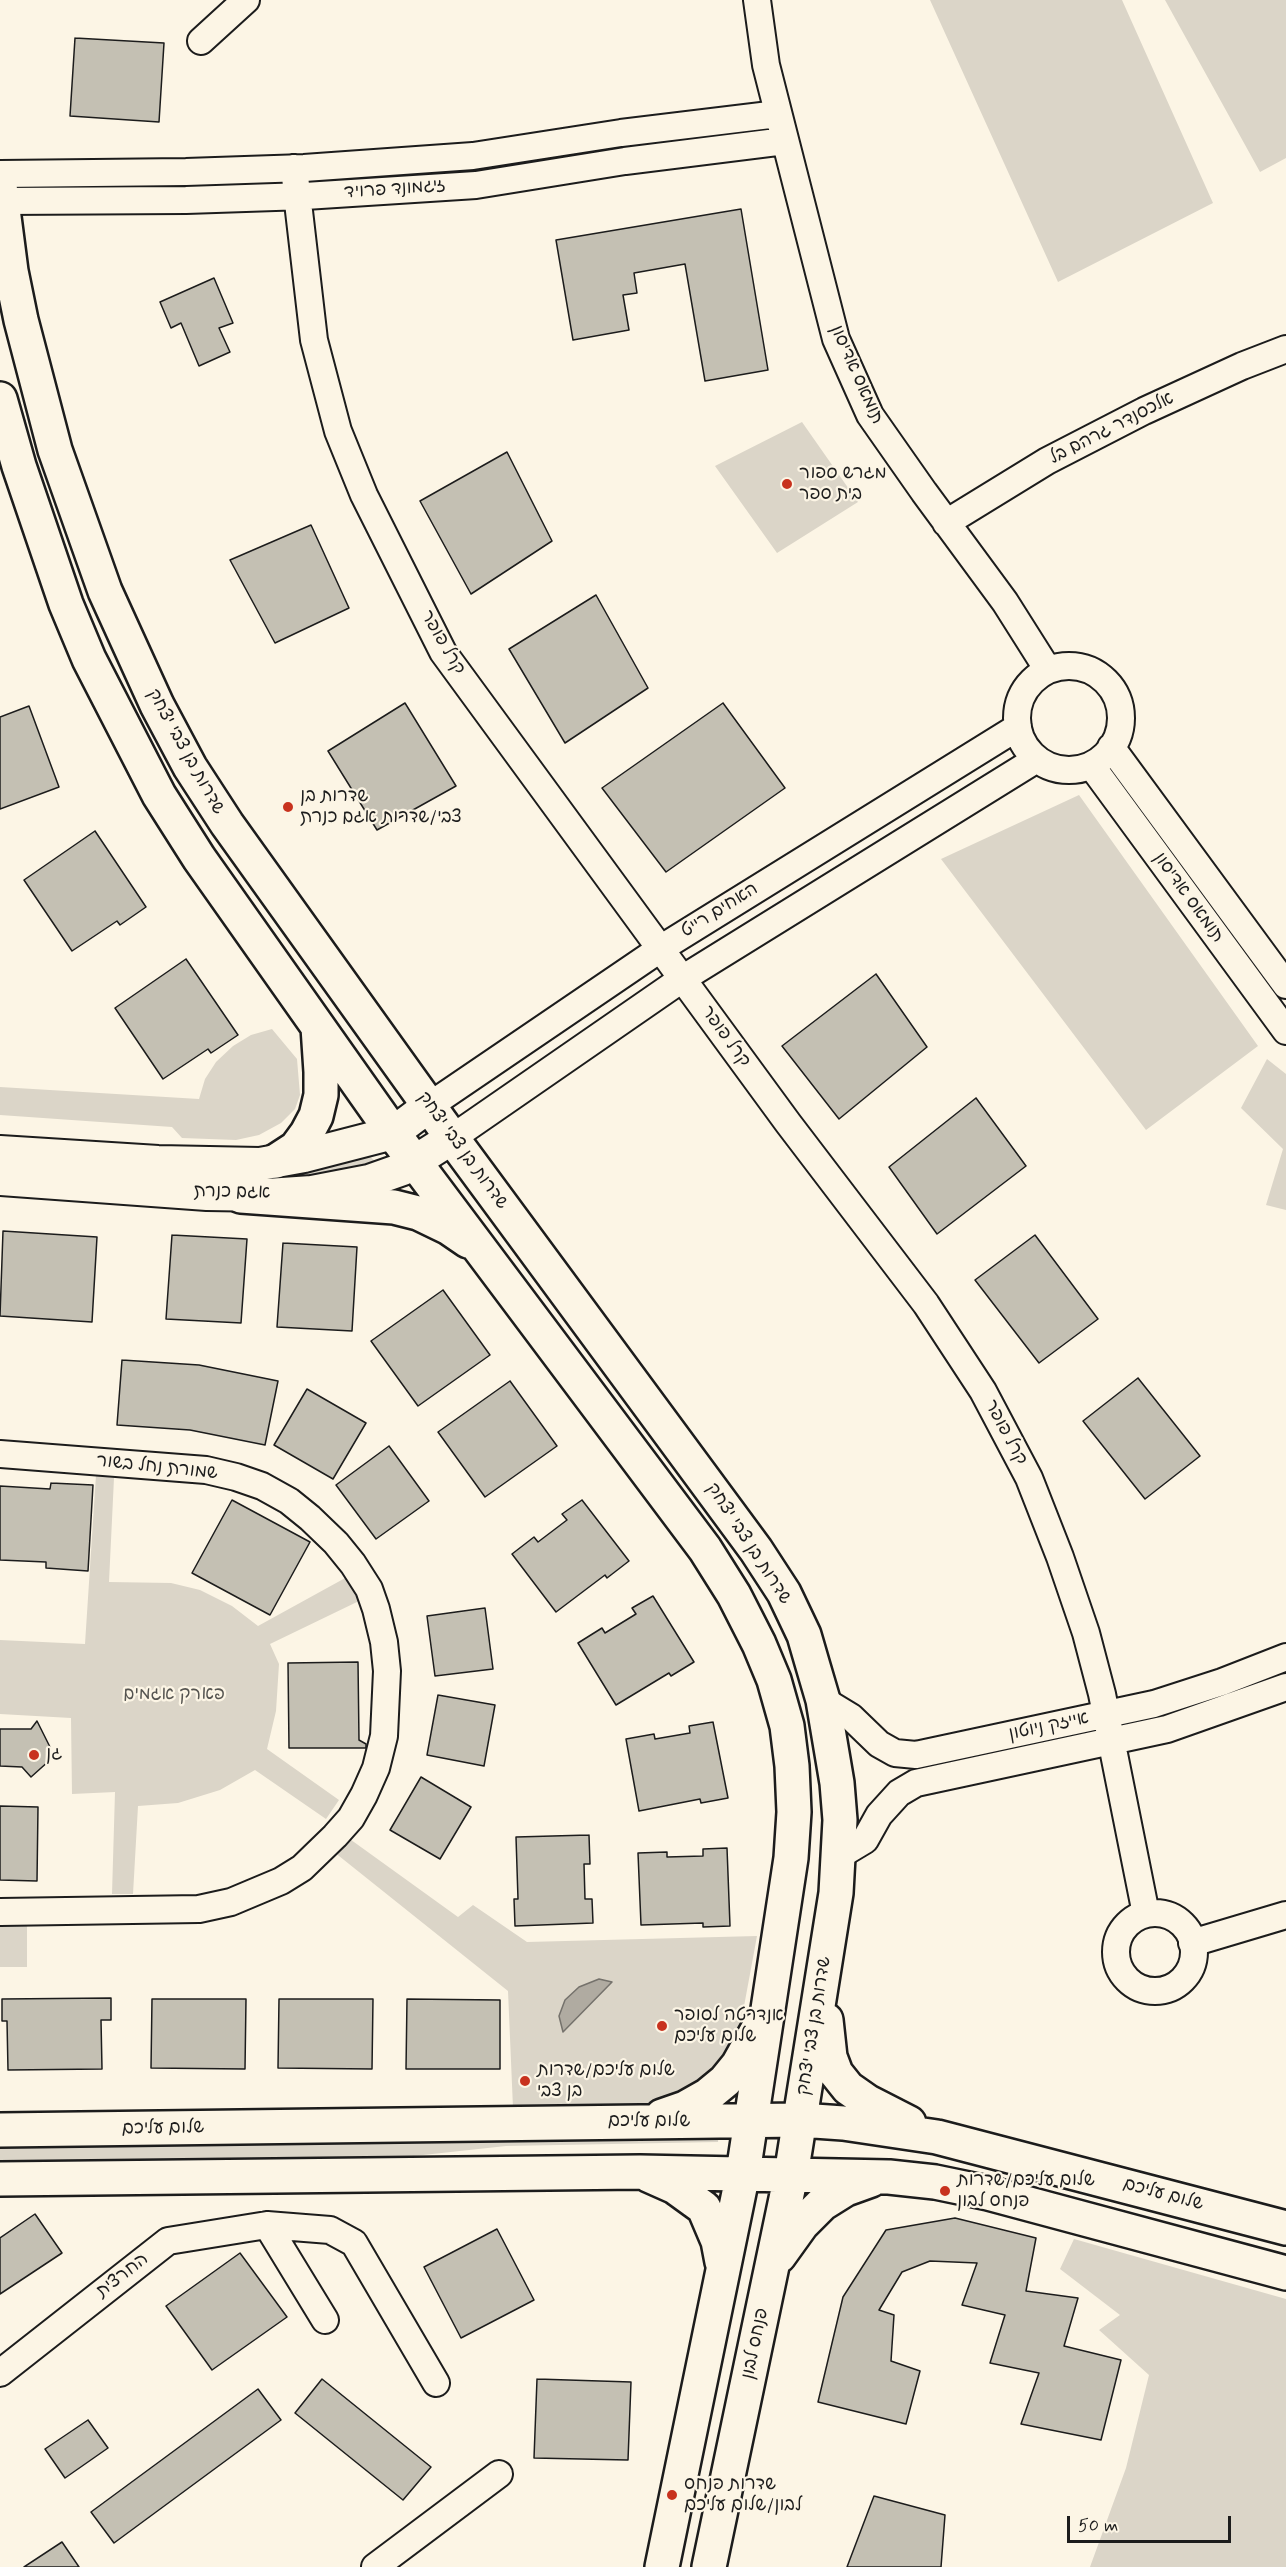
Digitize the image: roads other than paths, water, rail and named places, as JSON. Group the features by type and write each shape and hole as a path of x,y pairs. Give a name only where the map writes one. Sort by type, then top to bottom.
{"main road":[{"name":"שדרות בן צבי יצחק","path":"1,187 11,271 38,391 81,525 105,591 131,651 190,767 226,824 452,1138 756,1550 783,1593 804,1635 823,1700 837,1783 840,1855 824,1982 800,2120"},
{"path":"0,399 19,466 66,604 115,713 159,795 199,858 393,1133 705,1550 735,1595 774,1680 787,1726 794,1812 791,1858 743,2173 662,2567"},
{"path":"276,1161 296,1148 316,1116 321,1095 318,1027"},
{"path":"241,1196 394,1207 418,1213 449,1228 483,1251"},
{"path":"824,1982 827,2037 830,2057 836,2073 848,2088 868,2102 937,2137"},
{"path":"644,2122 685,2108 708,2095 725,2081 738,2065 767,2012"},
{"name":"שלום עליכם","path":"0,2130 800,2120 890,2128 937,2137 1286,2228"},
{"name":"פנחס לבון","path":"709,2567 791,2175 800,2120"},
{"path":"640,2172 675,2187 704,2208 717,2241 723,2268"},
{"path":"0,2179 640,2172 889,2177 935,2182 988,2193 1286,2272"},
{"path":"771,2268 802,2224 822,2204 846,2189 866,2181 889,2177"}],"street":[{"path":"201,41 246,0"},
{"name":"תומאס אדיסון","path":"757,0 766,65 836,339 870,415 1005,602 1048,670"},
{"name":"זיגמונד פרויד","path":"1,187 186,172 294,168 473,156 621,133 778,114"},
{"name":"זיגמונד פרויד","path":"1,187 186,200 298,196 476,185 625,161 785,141"},
{"name":"קרל פופר","path":"294,168 314,340 338,431 364,495 443,652 682,979 926,1304 983,1391 1029,1478 1060,1557 1086,1633 1112,1742 1146,1914"},
{"name":"אלכסנדר גרהם בל","path":"946,523 1047,461 1144,411 1242,366 1286,349"},
{"path":"1068,665 1089,669 1106,681 1118,698 1121,718 1117,738 1106,755 1091,765 1069,771 1048,766 1031,755 1020,738 1016,718 1020,698 1031,681 1048,670 1068,665"},
{"name":"האחים רייט","path":"429,1106 660,949 1018,727"},
{"name":"תומאס אדיסון","path":"1111,747 1286,985"},
{"path":"452,1138 682,979 1037,759"},
{"name":"תומאס אדיסון","path":"1091,765 1286,1032"},
{"name":"אגם כנרת","path":"0,1152 182,1163 250,1164 348,1146 393,1133 429,1106"},
{"name":"אגם כנרת","path":"0,1179 268,1196 342,1187 390,1174 416,1162 452,1138"},
{"name":"שמורת נחל בשור","path":"0,1454 206,1470 236,1476 262,1486 289,1501 336,1543 369,1589 384,1642 387,1706 384,1736 376,1768 351,1818 321,1851 302,1868 281,1881 231,1902 199,1909 0,1912"},
{"name":"אייזק ניוטון","path":"823,1700 851,1717 879,1744 906,1755 1154,1704 1222,1682 1286,1657"},
{"name":"אייזק ניוטון","path":"840,1855 865,1840 879,1815 898,1793 915,1783 1167,1729 1286,1687"},
{"path":"1155,1912 1170,1916 1183,1924 1192,1943 1194,1951 1191,1967 1183,1979 1170,1988 1155,1991 1140,1988 1127,1979 1119,1967 1116,1952 1118,1937 1127,1924 1146,1914 1155,1912"},
{"path":"1192,1943 1286,1915"},
{"path":"267,2225 325,2320"},
{"name":"החרצית","path":"0,2373 168,2241 267,2225 330,2230 354,2243 436,2383"},
{"path":"375,2567 499,2474"}],"place":[{"name":"מגרש ספור בית ספר","path":"787,484"},
{"name":"שדרות בן צבי/שדרות אגם כנרת","path":"288,807"},
{"name":"גן","path":"34,1755"},
{"name":"אנדרטה לסופר שלום עליכם","path":"662,2026"},
{"name":"שלום עליכם/שדרות בן צבי","path":"525,2081"},
{"name":"שלום עליכם/שדרות פנחס לבון","path":"945,2191"},
{"name":"שדרות פנחס לבון/שלום עליכם","path":"672,2495"}],"park label":[{"name":"פארק אגמים","path":"174,1695"}]}
